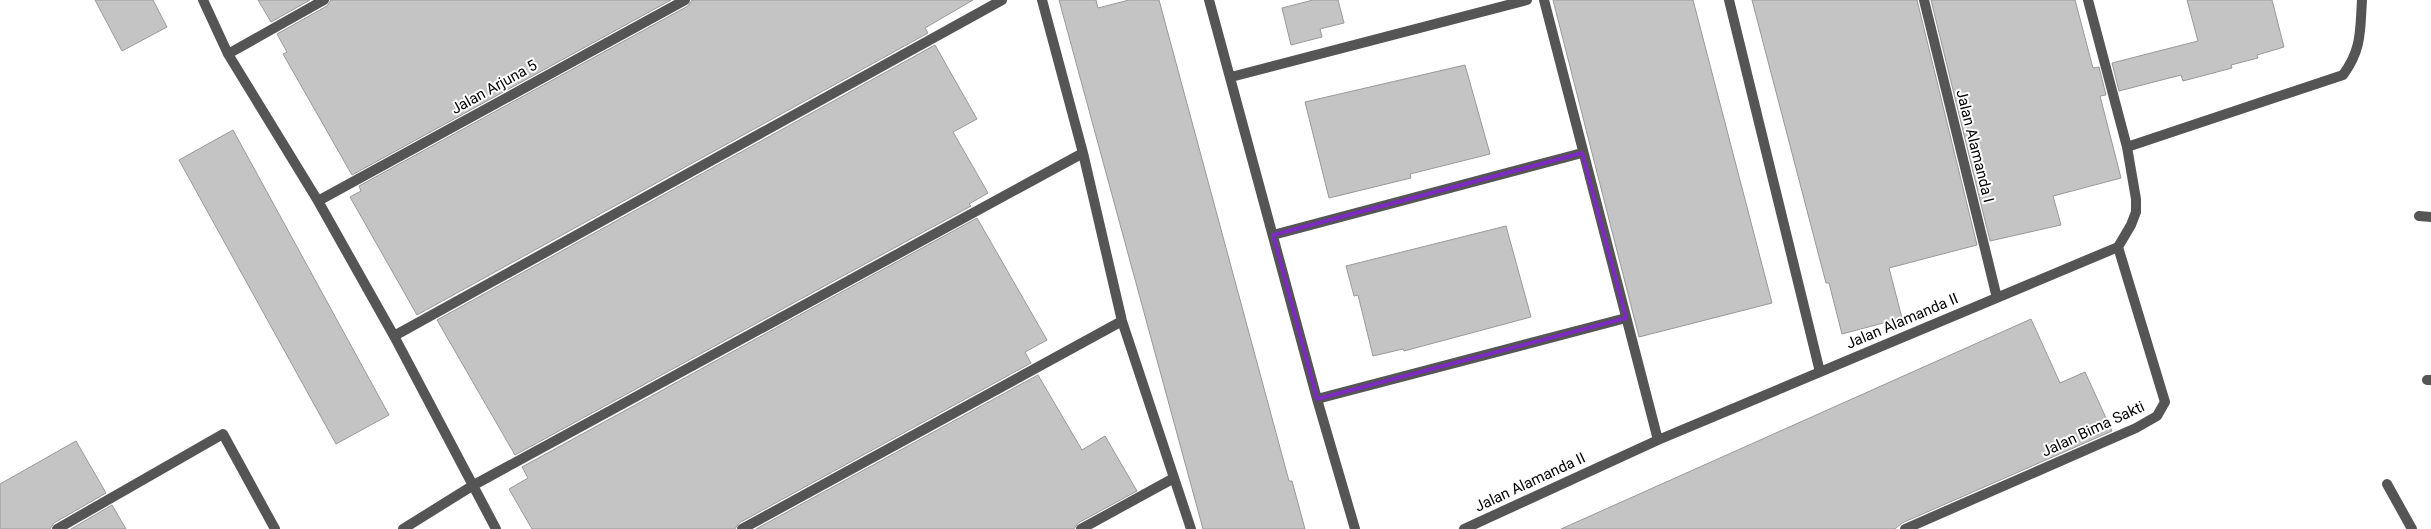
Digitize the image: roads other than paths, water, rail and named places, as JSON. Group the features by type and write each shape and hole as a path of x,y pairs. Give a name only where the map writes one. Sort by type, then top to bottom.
{"street":[{"path":"203,0 228,54 318,201 394,336 496,529"},
{"path":"228,54 324,0"},
{"name":"Jalan Arjuna 5","path":"318,201 685,0"},
{"path":"394,336 1002,0"},
{"path":"1042,0 1083,153 1122,321 1191,529"},
{"path":"1208,0 1231,77 1317,399 1355,529"},
{"path":"1231,77 1527,0"},
{"path":"1544,0 1582,153 1658,440"},
{"path":"1729,0 1820,372"},
{"name":"Jalan Alamanda I","path":"1924,0 1997,298"},
{"path":"2088,0 2127,147 2136,199 2136,212 2131,225 2118,246"},
{"path":"2127,147 2342,75 2354,60 2360,39 2362,0"},
{"path":"403,529 472,486 1083,153"},
{"path":"1273,235 1582,153"},
{"path":"2419,216 2431,217"},
{"name":"Jalan Alamanda II","path":"1464,529 1658,440 2118,246"},
{"name":"Jalan Bima Sakti","path":"1905,529 2136,428 2157,416 2165,402 2118,246"},
{"path":"1317,399 1626,318"},
{"path":"742,529 1122,321"},
{"path":"57,529 223,434 275,529"},
{"path":"1081,529 1174,478"},
{"path":"2387,484 2412,529"}]}
